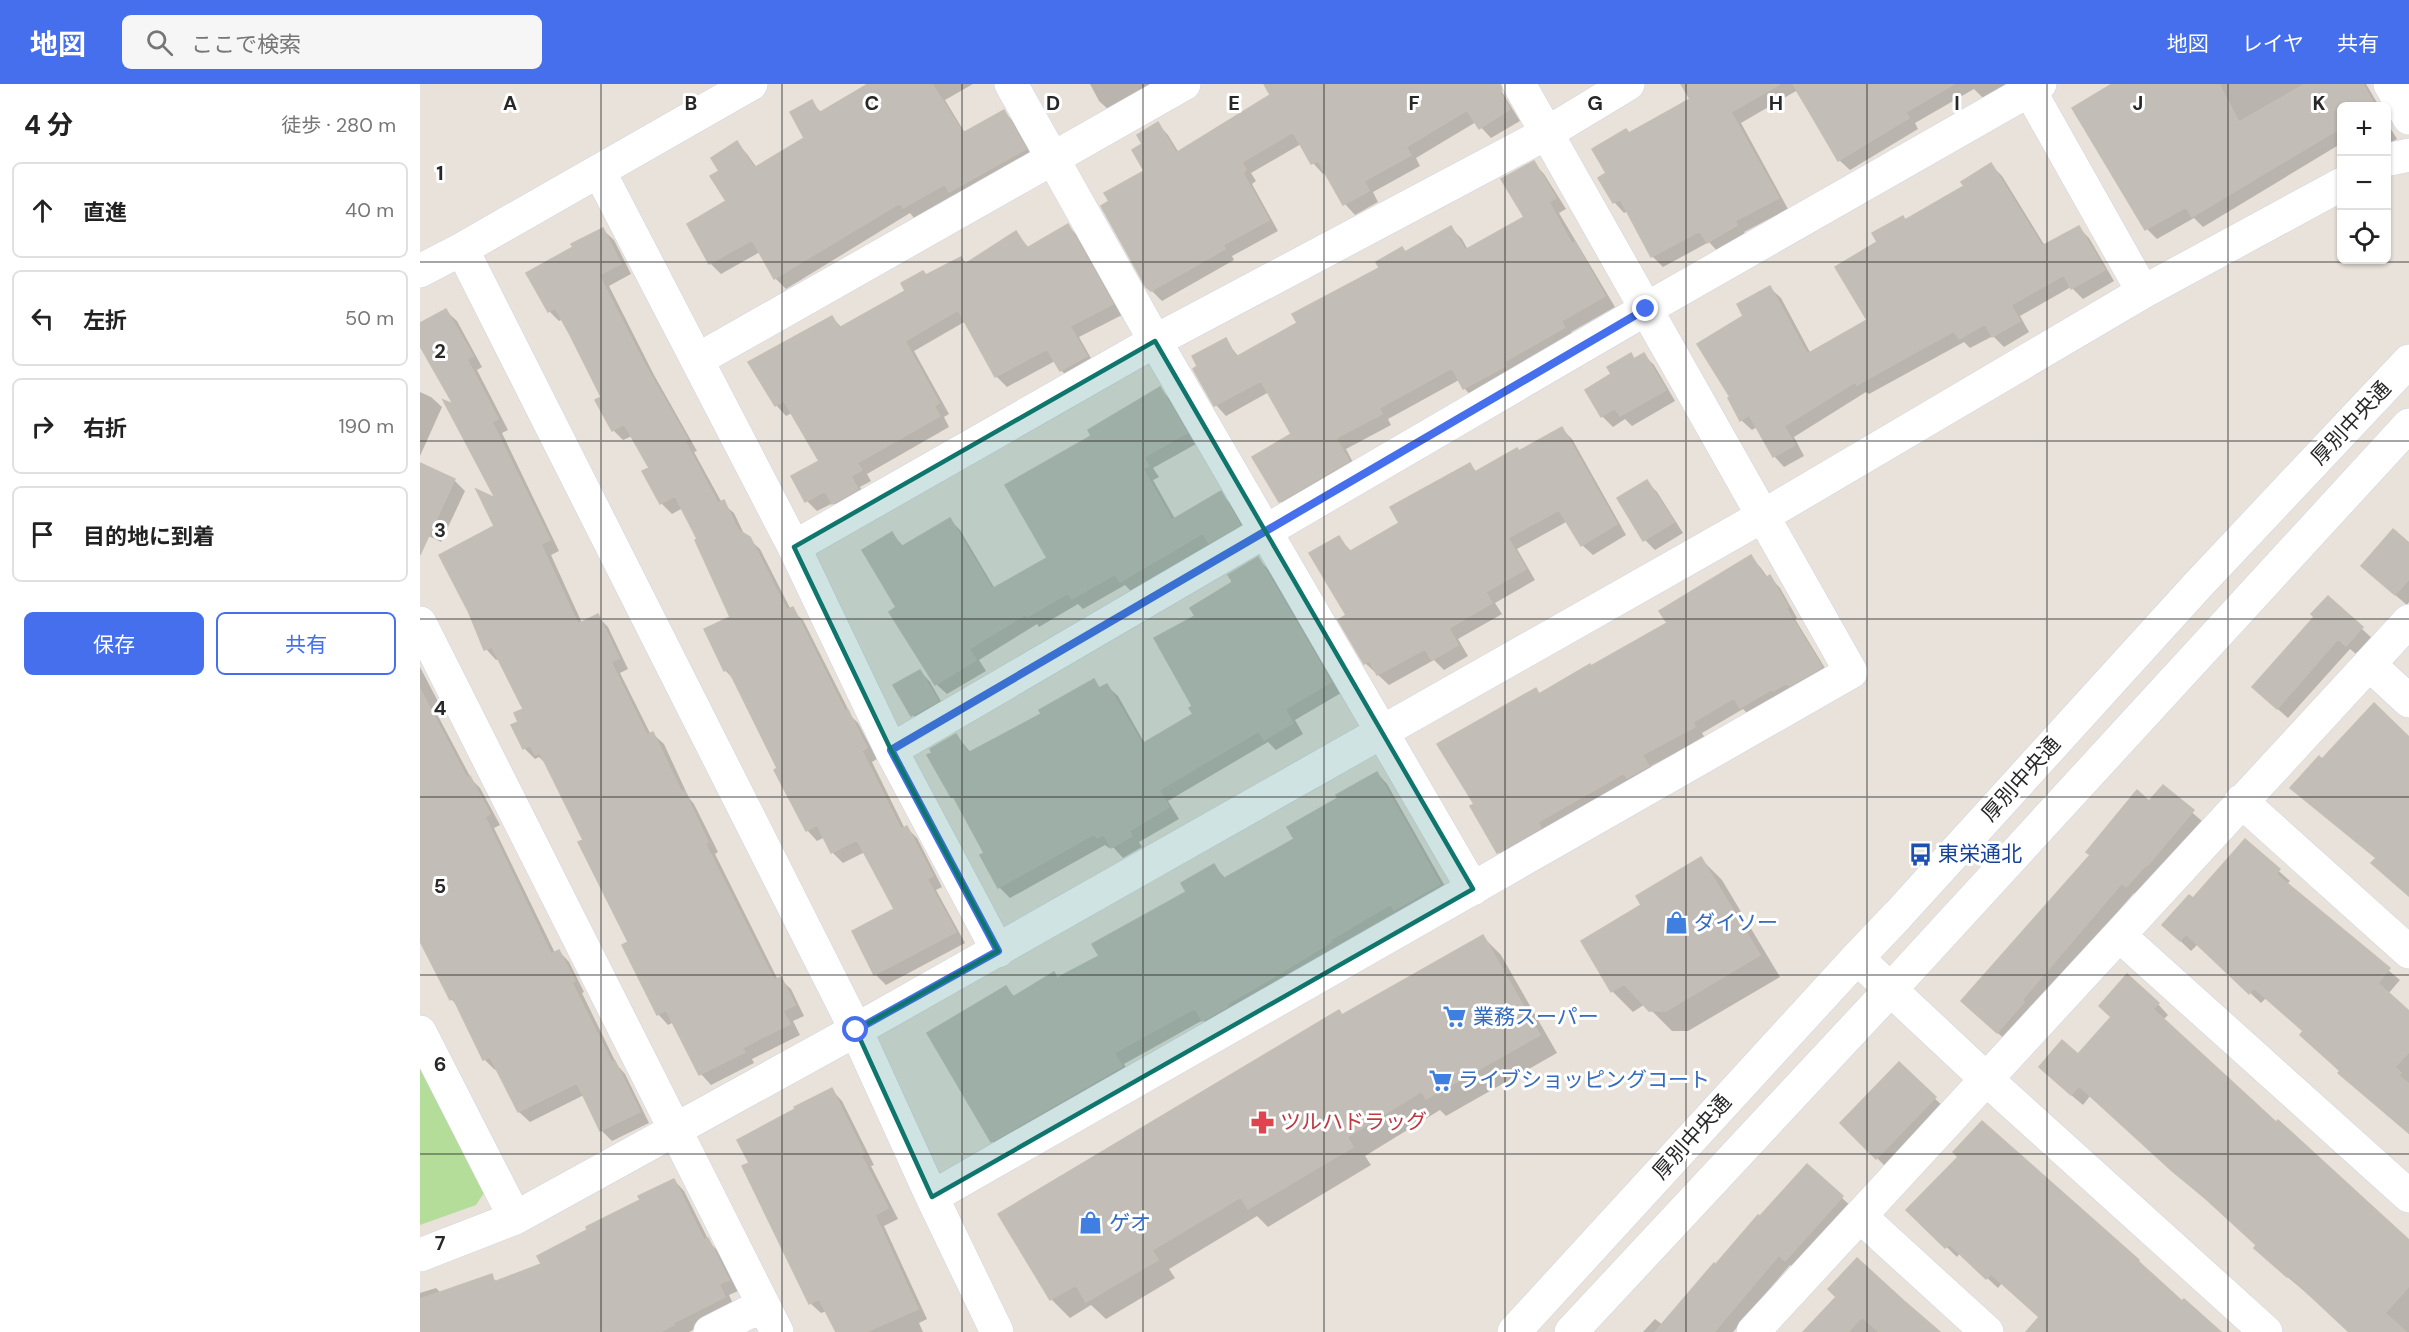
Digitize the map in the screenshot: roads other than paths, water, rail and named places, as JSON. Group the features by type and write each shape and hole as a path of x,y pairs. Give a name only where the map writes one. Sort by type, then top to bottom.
{"street":[{"path":"420,271 751,84"},
{"path":"1011,84 1155,341 1473,889"},
{"path":"697,360 1184,84"},
{"path":"932,1197 1851,672 1519,84"},
{"path":"794,547 1155,341 1547,133 1628,84"},
{"path":"2390,84 2409,118"},
{"path":"891,750 1265,530 2032,86 2144,292"},
{"path":"2391,159 2409,155"},
{"path":"599,171 794,547 891,750 998,951"},
{"path":"420,1255 515,1218 998,951 1763,516 2144,292 2337,187"},
{"path":"462,249 856,1030 932,1197 998,1332"},
{"name":"厚別中央通","path":"1514,1332 2197,586 2409,361"},
{"name":"厚別中央通","path":"1571,1332 1891,989 2409,425"},
{"path":"1753,1332 2409,621"},
{"path":"420,623 770,1319 710,1332"},
{"path":"2369,664 2409,701"},
{"path":"2241,801 2409,952"},
{"path":"2120,936 2409,1196"},
{"path":"1857,957 1985,1078 2266,1332"},
{"path":"420,1032 515,1218"},
{"path":"1861,1217 1987,1332"}],"place":[{"name":"東栄通北","path":"1920,854"},
{"name":"ダイソー","path":"1676,923"},
{"name":"業務スーパー","path":"1455,1017"},
{"name":"ライブショッピングコート","path":"1440,1080"},
{"name":"ツルハドラッグ","path":"1262,1122"},
{"name":"ゲオ","path":"1091,1223"}]}
